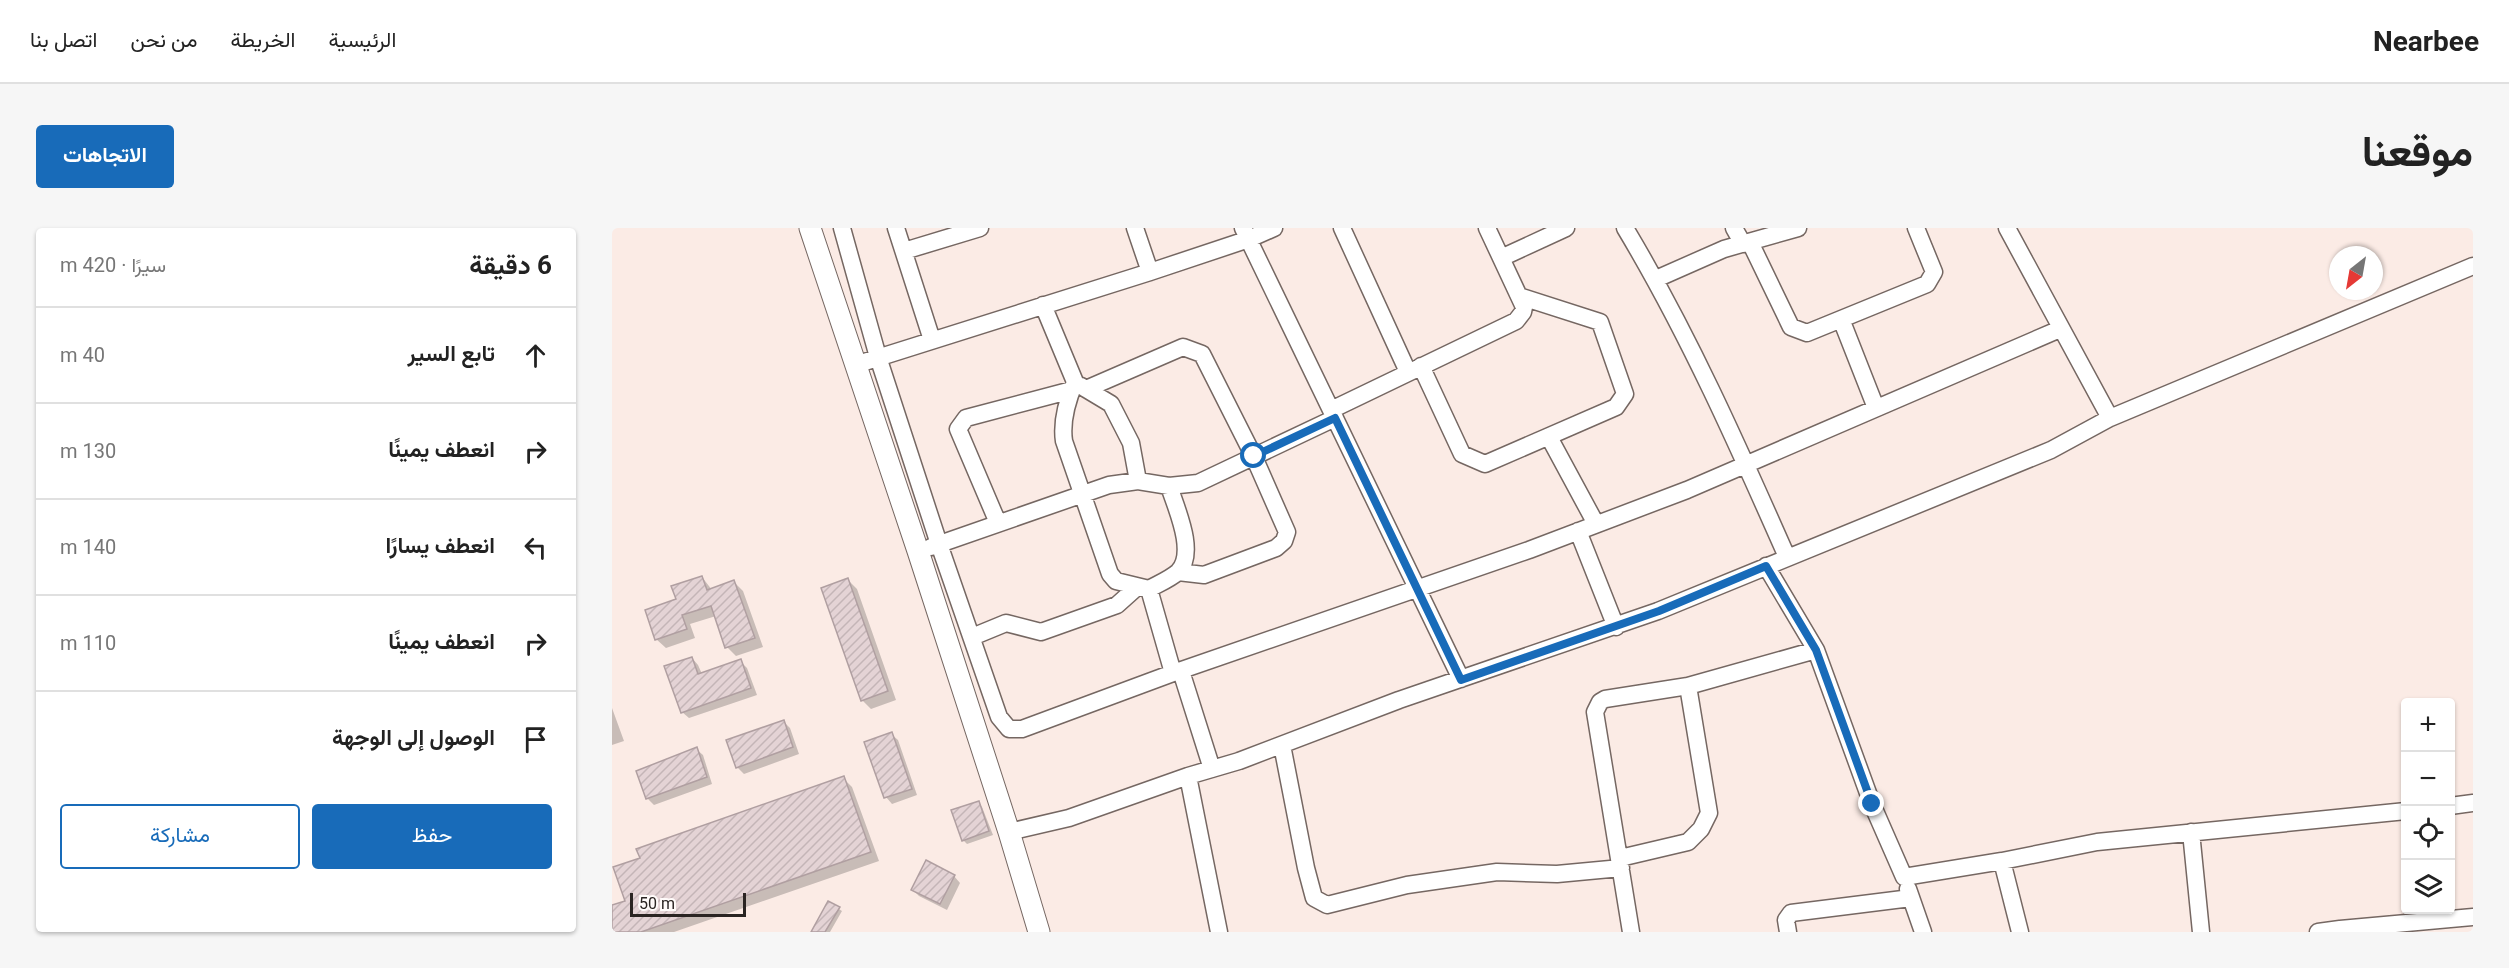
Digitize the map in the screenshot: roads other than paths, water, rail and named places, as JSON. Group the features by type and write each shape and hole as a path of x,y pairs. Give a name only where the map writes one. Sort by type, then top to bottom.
{"street":[{"path":"810,228 918,551 1039,932"},
{"path":"842,228 878,357 939,544 999,717 1009,729 1022,729 1687,490 2060,329"},
{"path":"896,228 932,340"},
{"path":"904,251 981,228"},
{"path":"1135,228 1150,272"},
{"path":"855,365 1150,272 1246,233 1274,228"},
{"path":"1342,228 1462,454 1485,464 1616,407 1625,394 1600,322 1519,296"},
{"path":"918,551 1109,485 1138,481 1169,486 1198,483 1254,456 1415,369 1516,321 1524,307 1487,228"},
{"path":"1501,258 1566,228"},
{"path":"1625,228 1656,279 1746,464 1786,557"},
{"path":"1734,228 1747,243 1791,327 1807,333 1927,284 1934,272 1916,228"},
{"path":"1656,279 1724,249 1798,228"},
{"path":"2007,228 2110,418"},
{"path":"1246,233 1461,680"},
{"path":"1009,832 1069,818 1282,745 1399,700 1616,627 2051,450 2110,418 2473,266"},
{"path":"1043,305 1077,387 1110,404 1131,443 1138,481"},
{"path":"1841,319 1876,408"},
{"path":"972,637 1006,623 1041,632 1117,605 1178,572 1204,574 1276,548 1284,541 1287,532 1254,456 1202,354 1184,346 1077,387 966,418 958,429 998,523"},
{"path":"1077,387 1068,400 1063,432 1083,494 1110,574 1116,581 1143,589"},
{"path":"1549,436 1596,524"},
{"path":"1169,486 1185,534 1186,558 1178,572"},
{"path":"1578,531 1616,627"},
{"path":"1766,566 1816,650 1872,804 1904,877 1923,932"},
{"path":"1143,589 1177,672 1212,769"},
{"path":"1630,932 1621,863 1595,712 1597,706 1605,699 1688,686 1816,650"},
{"path":"1282,745 1306,868 1314,898 1322,904 1327,905 1407,885 1497,872 1557,874 1621,863 1688,842 1701,829 1709,813 1688,686"},
{"path":"1188,776 1219,932"},
{"path":"2455,806 2473,807"},
{"path":"1904,877 2097,842 2401,811"},
{"path":"2191,832 2202,932"},
{"path":"2002,861 2020,932"},
{"path":"1788,932 1786,920 1791,913 1911,897"},
{"path":"2318,932 2473,916"}]}
